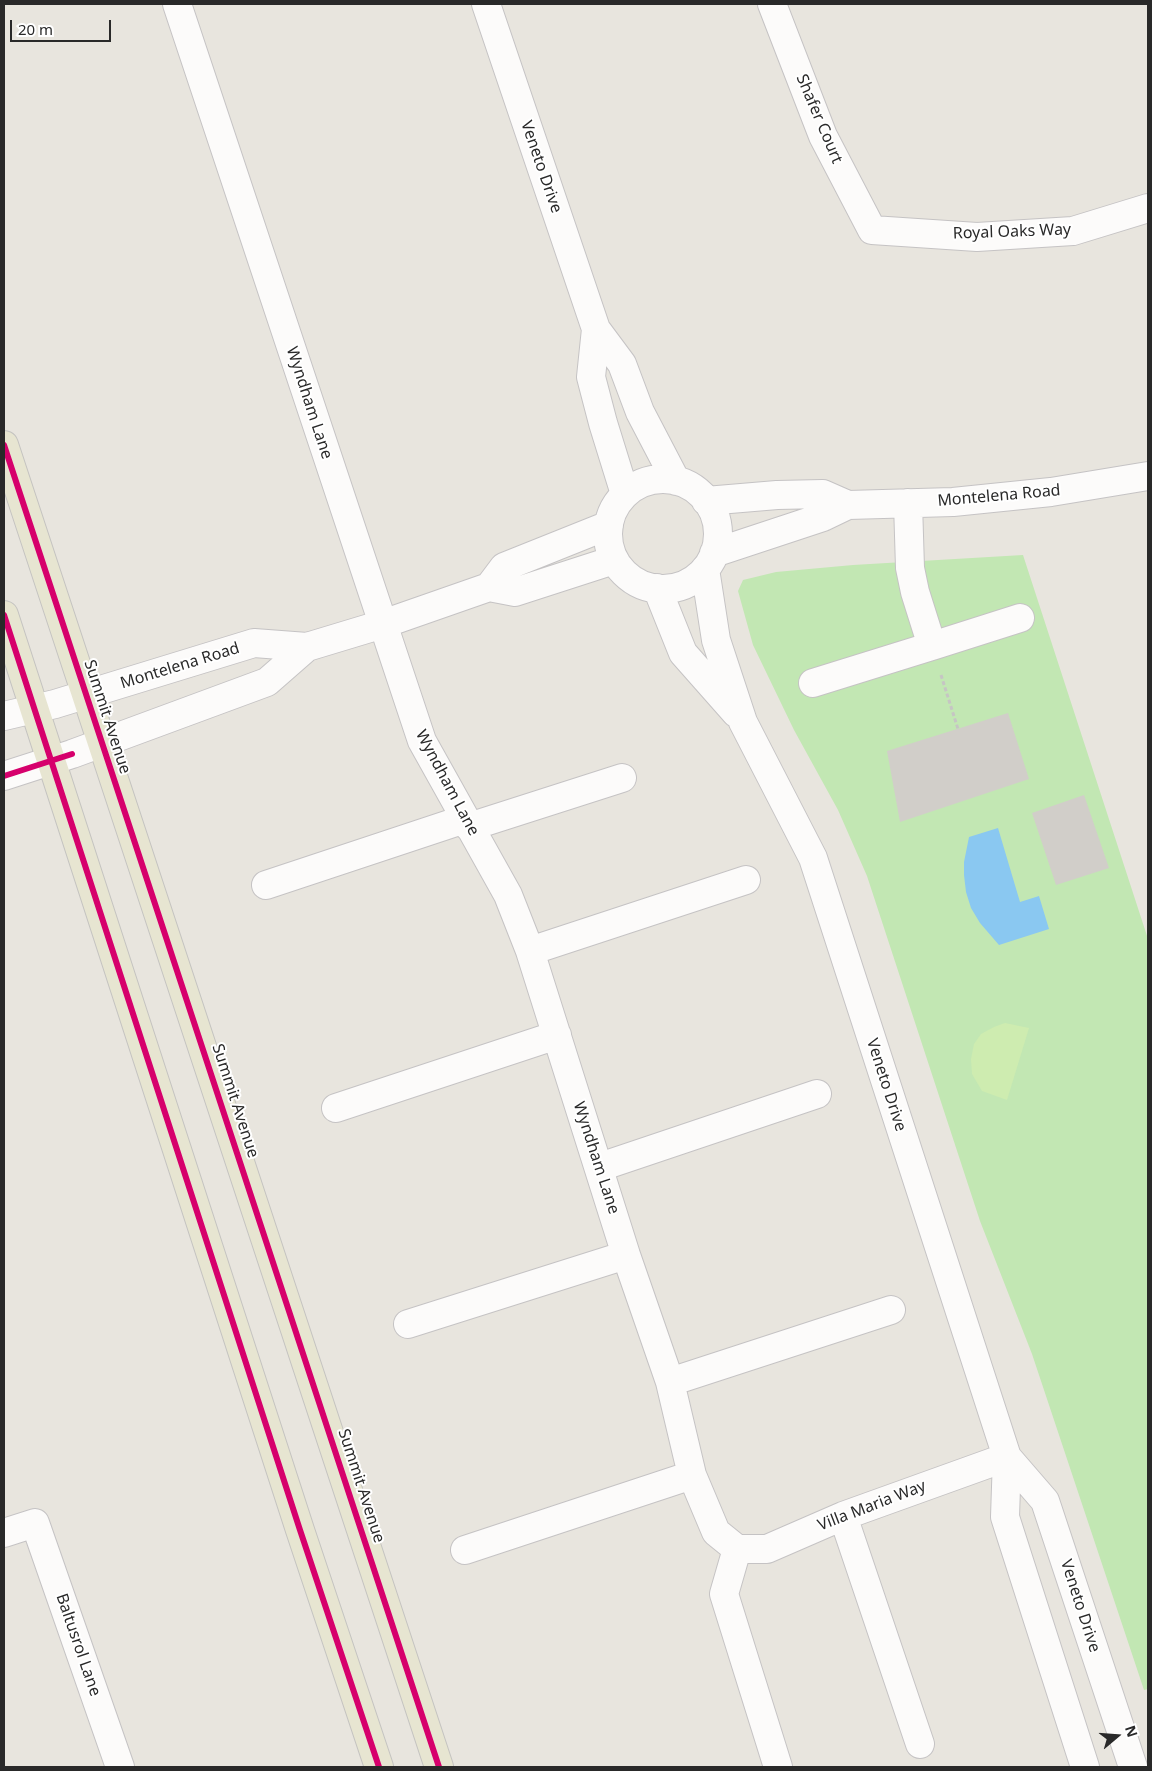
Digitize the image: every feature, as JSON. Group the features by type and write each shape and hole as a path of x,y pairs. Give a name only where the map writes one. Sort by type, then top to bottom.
{"main road":[{"name":"Summit Avenue","path":"4,445 438,1767"},
{"path":"4,615 45,707 297,1521 379,1767"}],"street":[{"name":"Wyndham Lane","path":"177,4 422,741 508,895 530,951 600,1168 626,1256 670,1382 692,1475 716,1532 737,1549"},
{"name":"Veneto Drive","path":"486,4 596,329 622,364 640,412 676,481"},
{"name":"Shafer Court","path":"772,4 823,136 872,230"},
{"name":"Royal Oaks Way","path":"872,230 976,237 1073,231 1148,208"},
{"name":"Veneto Drive","path":"596,329 591,377 625,494"},
{"name":"Montelena Road","path":"709,561 823,517 848,505 953,502 1051,492 1148,476"},
{"path":"658,479 676,481 695,490 711,508 717,526 717,535 709,561 688,583 668,588 657,588 640,584 632,580 614,560 609,543 609,525 614,508 625,494 640,484 658,479"},
{"name":"Montelena Road","path":"706,501 777,495 823,494 848,505"},
{"path":"908,503 910,568 915,592 932,646"},
{"path":"489,588 504,567 609,525"},
{"name":"Montelena Road","path":"4,716 45,707 254,643 307,647 383,624 489,588 515,592 614,560"},
{"name":"Veneto Drive","path":"709,561 716,640 743,722 813,858 1007,1457 1005,1517 1085,1767"},
{"name":"Veneto Drive","path":"657,588 683,653 743,722"},
{"path":"813,683 1020,618"},
{"name":"Montelena Road","path":"4,776 101,743 267,682 307,647"},
{"path":"266,885 467,823 622,778"},
{"path":"530,951 746,880"},
{"path":"336,1108 556,1035"},
{"path":"600,1168 817,1094"},
{"path":"408,1324 626,1256"},
{"path":"670,1382 891,1310"},
{"name":"Veneto Drive","path":"1007,1457 1045,1501 1133,1767"},
{"name":"Villa Maria Way","path":"737,1549 767,1549 843,1516 1007,1457"},
{"path":"465,1550 692,1475"},
{"path":"843,1516 920,1744"},
{"name":"Baltusrol Lane","path":"4,1533 35,1523 120,1767"},
{"path":"737,1549 724,1594 778,1767"}],"path":[{"path":"932,646 958,729"}],"green space":[{"path":"1023,555 1148,939 1148,1689 1144,1690 1032,1354 980,1221 867,876 838,810 794,730 753,645 738,591 743,580 776,572 853,565"},
{"path":"1005,1023 1029,1028 1007,1100 982,1091 972,1074 971,1059 974,1044 981,1034"}],"water":[{"path":"998,828 1020,902 1039,896 1049,929 999,945 980,923 971,908 966,892 964,875 964,862 969,837"}],"building":[{"path":"1008,713 1029,779 900,822 887,751"},
{"path":"1084,795 1109,868 1056,885 1032,813"}],"cycle path":[{"path":"4,445 439,1767"},
{"path":"4,615 300,1530 379,1767"},
{"path":"4,776 72,754"}]}
